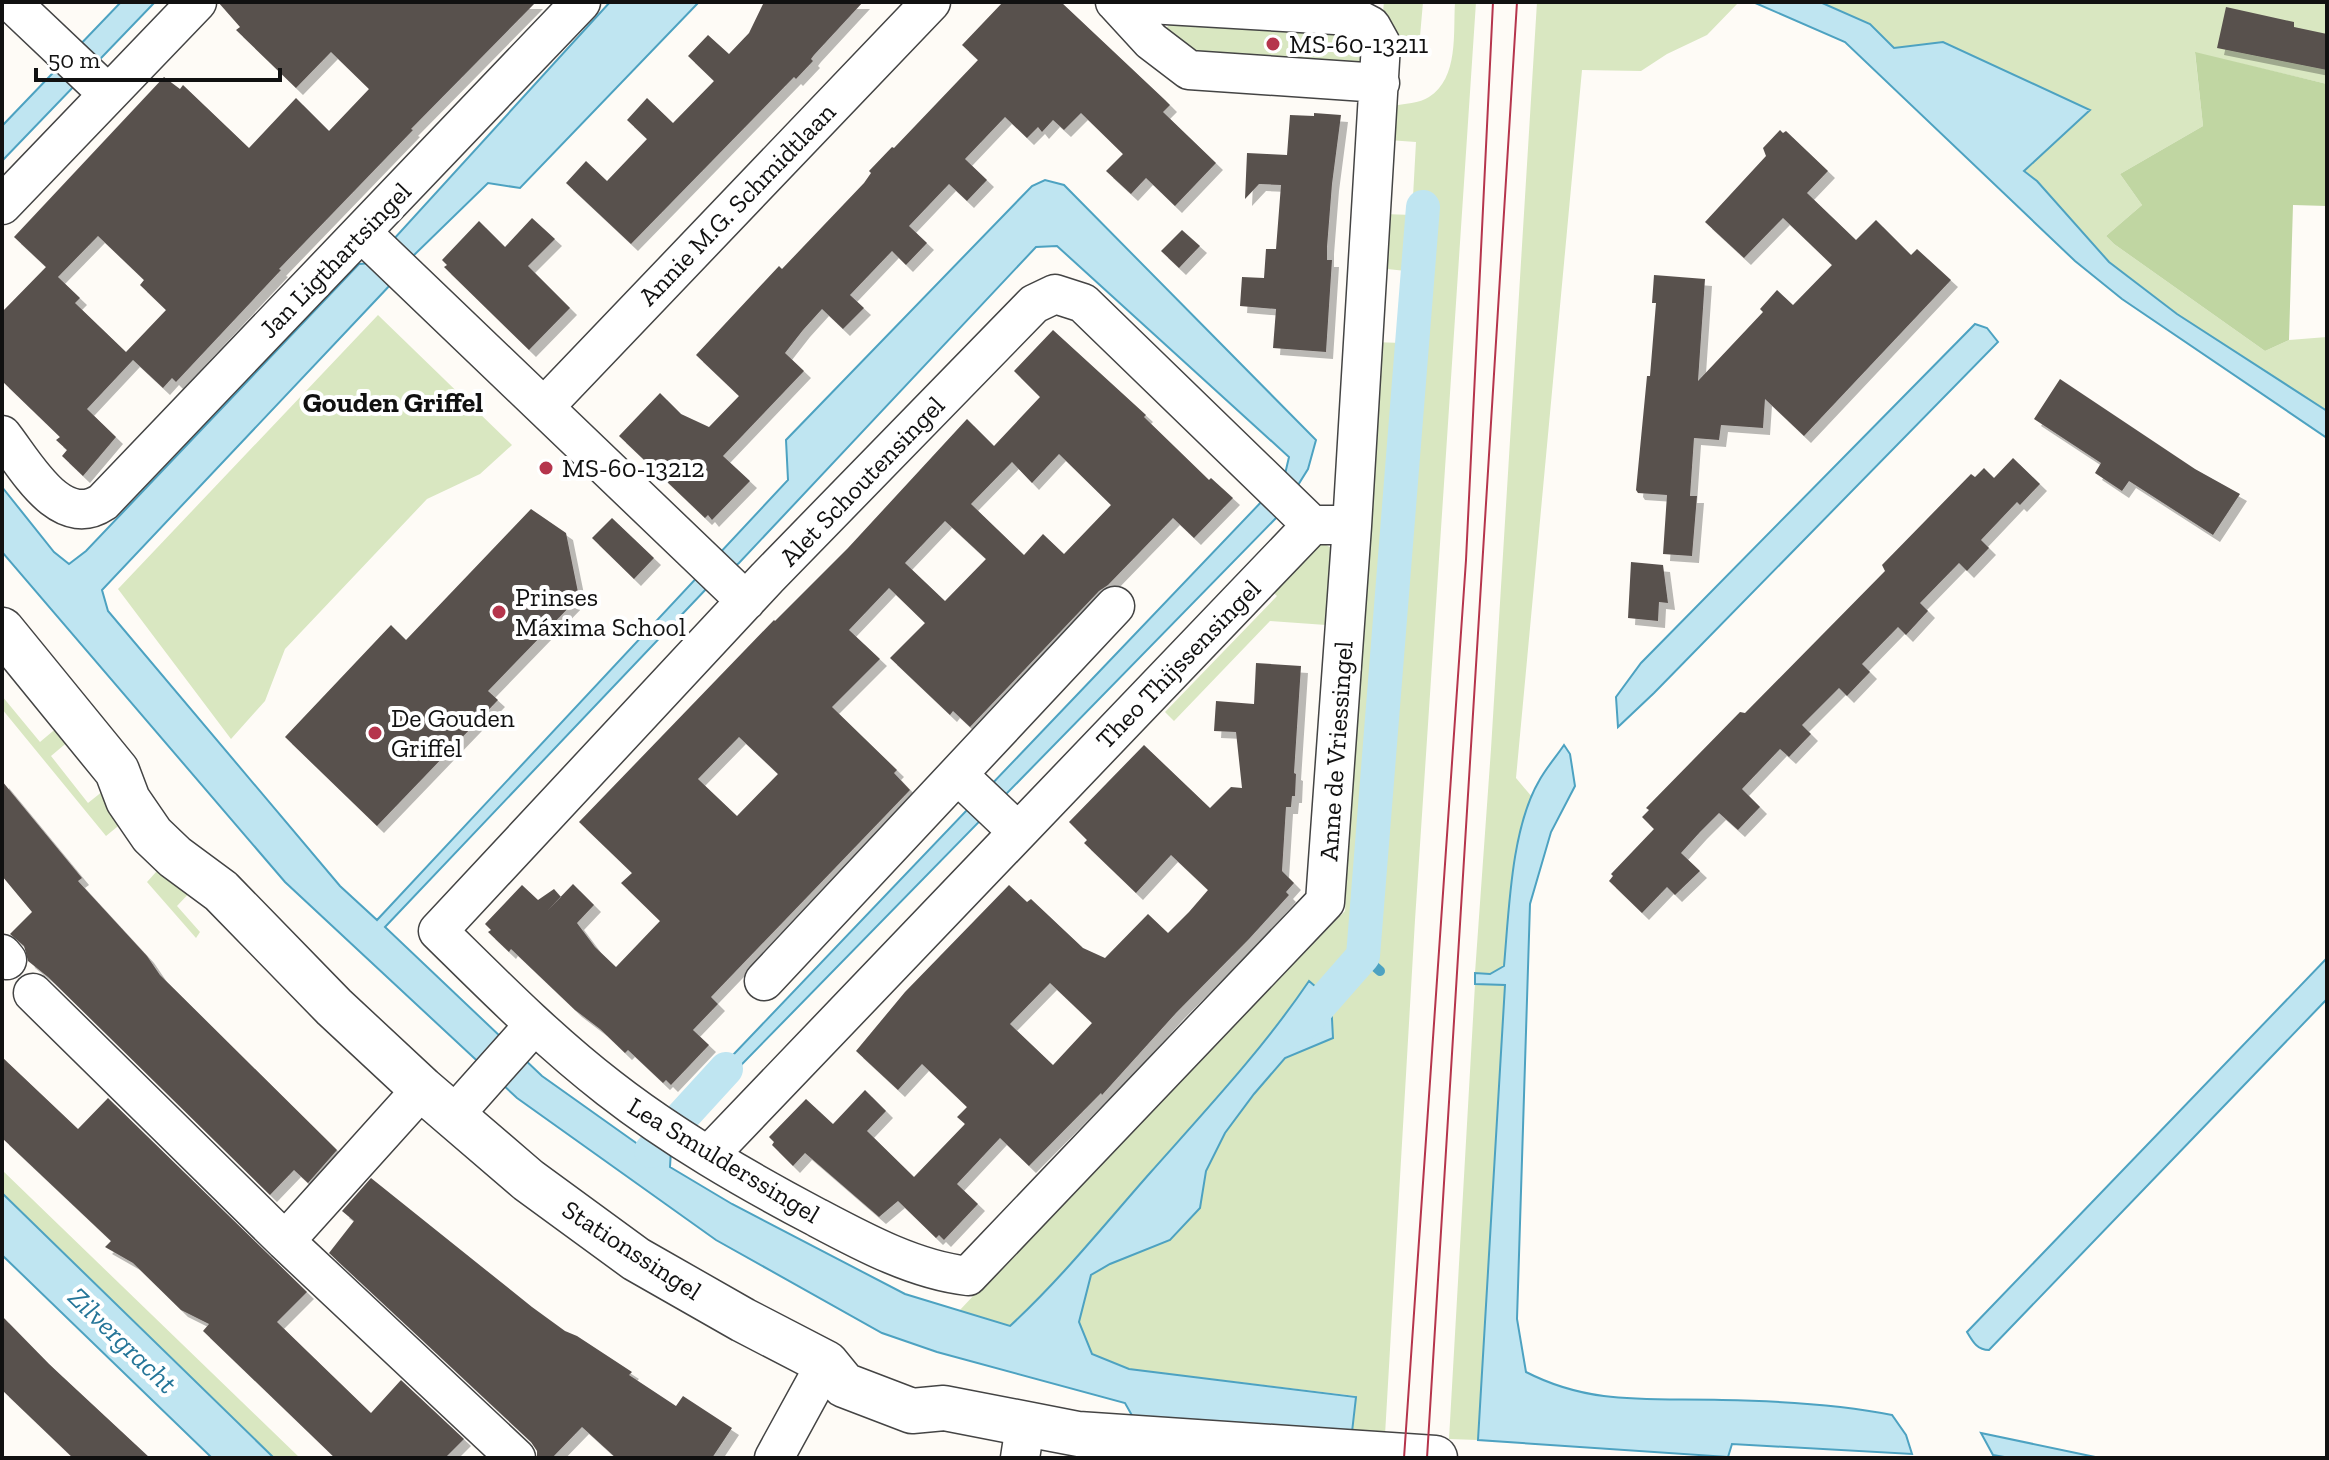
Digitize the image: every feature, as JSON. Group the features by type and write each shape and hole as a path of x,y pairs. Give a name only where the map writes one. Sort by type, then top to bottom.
{"street":[{"path":"11,2 87,74"},
{"path":"2,205 87,74 197,2"},
{"name":"Jan Ligthartsingel","path":"2,435 54,500 67,508 84,510 103,502 382,252 581,2"},
{"name":"Annie M.G. Schmidtlaan","path":"544,407 931,2"},
{"path":"1116,3 1151,41 1189,70 1380,83"},
{"name":"Anne de Vriessingel","path":"968,1276 1325,902 1352,526 1381,44 1371,26 1352,16 1116,3"},
{"path":"382,252 726,582"},
{"name":"Alet Schoutensingel","path":"438,931 726,582 1034,304 1055,294 1083,303 1291,504"},
{"path":"1291,504 1352,526"},
{"name":"Theo Thijssensingel","path":"683,1140 987,802 1291,504"},
{"name":"Theo Thijssensingel","path":"764,981 987,802 1115,606"},
{"name":"Stationssingel","path":"2,630 117,771 128,800 152,835 175,857 221,891 334,1007 437,1102 528,1180 636,1259 826,1363 844,1385 912,1411 944,1408 1022,1442 1078,1434 1435,1458"},
{"name":"Lea Smulderssingel","path":"438,931 524,1036 609,1088 683,1140 769,1192 852,1236 940,1273 968,1276"},
{"path":"33,993 285,1241 516,1458"},
{"path":"285,1241 437,1102 484,1081 524,1036"},
{"path":"774,1458 826,1363"}],"green space":[{"path":"1384,2 1423,2 1419,48 1414,57 1397,55 1382,21"},
{"path":"1455,2 1476,2 1415,920 1385,1435 1352,1432 1356,1396 1129,1369 959,1311 982,1281 1345,911 1374,342 1402,343 1406,271 1378,268 1384,214 1412,215 1416,142 1388,140 1392,106 1425,99 1439,89 1450,67"},
{"path":"1537,2 1739,2 1707,35 1667,54 1641,71 1582,70 1516,778 1532,797 1516,859 1504,966 1490,974 1475,973"},
{"path":"1820,2 2327,2 2327,84 2195,53 2203,126 2120,174 2142,205 2106,236 2265,351 2289,340 2327,337 2327,411 2177,314 2109,262 2037,181 2024,171 2089,110 1943,42 1894,48 1870,24"},
{"path":"1181,15 1219,18 1219,27 1299,33 1301,23 1350,29 1365,41 1368,53 1365,68 1355,74 1310,70 1310,60 1231,55 1230,65 1200,62 1180,52 1169,38 1167,27"},
{"path":"2195,52 2327,84 2327,206 2293,205 2289,340 2265,351 2106,236 2142,205 2120,174 2203,126"},
{"path":"378,315 512,445 480,474 427,499 285,649 265,701 231,739 118,589"},
{"path":"1321,542 1333,549 1323,693 1326,625 1270,621 1174,721 1165,712 1277,596 1269,588"},
{"path":"2,696 40,742 59,726 70,740 51,756 88,803 108,787 128,818 106,836 2,709"},
{"path":"165,862 194,888 177,906 200,932 196,938 147,882"},
{"path":"1475,984 1505,984 1478,1440 1449,1439"},
{"path":"2,1170 300,1458 274,1458 2,1193"}],"water":[{"path":"121,2 155,2 2,161 2,126"},
{"path":"610,2 699,2 520,188 488,183 411,258 392,283 102,590 108,611 340,886 377,920 788,480 786,440 1032,186 1045,180 1064,185 1316,440 1308,469 1280,514 703,1104 690,1100 1285,474 1289,457 1057,246 1036,247 739,563 708,587 385,927 542,1076 639,1145 651,1137 671,1150 670,1167 732,1204 905,1294 1010,1326 1065,1271 1212,1103 1309,981 1331,1000 1333,1038 1285,1058 1225,1133 1206,1171 1200,1208 1170,1240 1091,1275 1079,1322 1092,1354 1129,1369 1356,1397 1352,1432 1134,1419 1125,1403 937,1352 882,1333 716,1240 517,1098 285,882 2,552 2,487 54,552 69,564 86,551 359,264 372,263"},
{"path":"1753,2 1820,2 1870,24 1894,48 1943,42 2090,110 2024,171 2037,181 2109,262 2177,314 2327,411 2327,438 2122,299 2075,261 1845,42"},
{"path":"1975,324 1987,328 1998,342 1618,727 1616,697 1641,663"},
{"path":"1564,745 1570,754 1575,786 1551,832 1530,904 1517,1319 1526,1372 1574,1390 1622,1398 1786,1402 1892,1415 1906,1435 1912,1454 1732,1444 1728,1457 1478,1440 1505,985 1475,984 1475,973 1490,974 1504,966 1513,871 1522,822 1539,781"},
{"path":"2327,958 2327,999 1989,1350 1976,1345 1967,1332"},
{"name":"Zilvergracht","path":"2,1193 274,1458 212,1458 2,1255"},
{"path":"1981,1433 2100,1458 2010,1458 1993,1455"}],"building":[{"path":"218,2 536,2 411,129 176,382 172,378 163,388 133,360 87,409 116,437 83,476 62,456 67,450 56,440 60,437 2,381 2,312 46,267 14,237 164,77 180,89 183,85 249,148 296,98 329,131 369,89 331,52 296,88 236,30 240,27","holes":["98,236 144,280 140,285 166,310 126,352 75,303 80,298 58,277"]},
{"path":"764,2 863,2 796,79 794,77 631,244 566,183 586,161 607,181 647,139 627,120 647,98 673,123 714,81 688,56 708,35 729,54 749,33"},
{"path":"1003,2 1061,2 1170,105 1163,112 1216,163 1175,206 1146,178 1131,194 1106,171 1123,154 1081,113 1064,130 1053,120 1042,132 1038,127 1027,138 1005,117 965,159 987,180 967,201 949,184 909,226 927,243 906,265 892,251 850,295 864,308 843,329 822,309 785,353 804,371 723,456 750,481 712,520 708,515 705,518 619,436 660,393 681,414 709,427 739,396 696,355 779,266 782,269 864,183 871,173 869,171 978,60 962,45"},
{"path":"2226,7 2294,22 2294,27 2327,34 2327,70 2217,48"},
{"path":"1314,113 1341,115 1327,247 1327,260 1332,260 1326,352 1273,348 1276,309 1240,306 1242,277 1264,278 1266,249 1276,249 1281,185 1259,184 1245,199 1247,153 1287,155 1290,115 1314,116"},
{"path":"1780,130 1783,133 1786,131 1828,171 1807,193 1856,240 1876,220 1911,255 1917,249 1951,280 1804,436 1765,399 1763,428 1721,425 1719,440 1694,438 1690,496 1697,496 1692,556 1663,554 1667,495 1638,493 1636,490 1647,376 1650,376 1656,303 1652,303 1654,275 1705,279 1698,381 1763,312 1760,309 1777,290 1793,305 1832,265 1783,218 1744,258 1705,222 1766,156 1763,148"},
{"path":"532,218 555,239 528,266 570,308 529,350 444,267 447,265 442,260 479,221 505,247"},
{"path":"1182,230 1200,246 1179,268 1161,251"},
{"path":"1053,330 1146,415 1144,417 1209,480 1211,478 1233,498 1194,538 1173,518 970,727 953,711 950,715 890,658 925,623 889,588 849,630 880,659 832,707 897,770 894,773 910,790 711,997 718,1004 693,1030 709,1045 671,1085 666,1080 663,1083 628,1050 625,1053 511,949 509,952 488,932 491,930 485,924 522,885 538,900 554,889 561,897 573,884 594,905 577,923 595,947 616,967 660,921 621,883 632,873 579,822 848,548 967,419 994,446 1040,397 1014,371","holes":["1059,454 1111,505 1064,554 1043,534 1024,555 971,504 1012,462 1032,483","945,521 986,559 945,601 905,563","739,737 778,774 737,816 698,779"]},
{"path":"2060,379 2195,469 2240,494 2213,535 2129,481 2122,491 2095,473 2101,463 2034,419"},
{"path":"2013,458 2040,484 2020,505 2017,502 1981,540 1989,548 1967,571 1959,563 1920,603 1928,611 1906,635 1898,627 1862,664 1870,672 1847,696 1839,688 1802,725 1811,734 1789,757 1780,749 1742,789 1760,807 1738,830 1719,813 1700,832 1681,853 1700,871 1675,895 1667,887 1642,913 1609,881 1613,876 1611,874 1654,829 1642,817 1649,810 1646,808 1885,571 1882,565 1971,474 1975,477 1984,468 1994,478"},
{"path":"531,509 566,533 579,597 488,691 498,700 377,826 285,737 391,625 406,640"},
{"path":"612,518 654,558 634,579 592,538"},
{"path":"1631,562 1663,565 1668,603 1659,602 1658,621 1628,618"},
{"path":"1256,663 1301,666 1295,796 1292,796 1291,807 1286,807 1282,871 1294,883 1286,892 1289,895 1102,1095 1029,1166 1000,1138 957,1184 978,1204 944,1240 939,1235 936,1238 898,1201 879,1217 805,1153 793,1166 772,1145 774,1142 769,1137 806,1099 833,1124 865,1090 886,1111 867,1131 914,1177 965,1124 957,1117 967,1107 922,1064 898,1090 856,1051 905,992 1009,885 1027,902 1031,899 1083,948 1105,958 1148,914 1168,933 1208,890 1171,855 1136,893 1084,843 1087,840 1069,822 1144,745 1210,808 1231,787 1242,788 1236,732 1214,731 1216,701 1254,704","holes":["1050,983 1092,1023 1053,1065 1010,1024"]},
{"path":"2,781 82,878 78,881 147,956 160,975 337,1150 308,1183 294,1170 270,1195 48,977 28,961 24,946 10,934 32,912 2,876"},
{"path":"2,1057 78,1129 108,1098 307,1292 277,1322 371,1413 401,1380 464,1439 445,1458 335,1458 203,1331 209,1324 181,1310 133,1263 105,1247 111,1241 2,1138"},
{"path":"371,1178 565,1331 632,1372 629,1375 676,1406 683,1396 732,1428 712,1458 616,1458 582,1427 552,1458 537,1458 537,1451 531,1442 329,1253 354,1221 342,1211"},
{"path":"2,1316 150,1458 73,1458 2,1390"}],"waterway":[{"path":"1298,1030 1363,956 1423,207"},
{"path":"1363,956 1380,971"},
{"path":"651,1151 726,1069"}],"tram line":[{"path":"1404,1458 1466,560 1493,2"},
{"path":"1427,1458 1517,2"}],"place":[{"name":"MS-60-13211","path":"1273,44"},
{"name":"MS-60-13212","path":"546,468"},
{"name":"Prinses Máxima School","path":"499,612"},
{"name":"De Gouden Griffel","path":"375,733"}],"district":[{"name":"Gouden Griffel","path":"393,402"}]}
